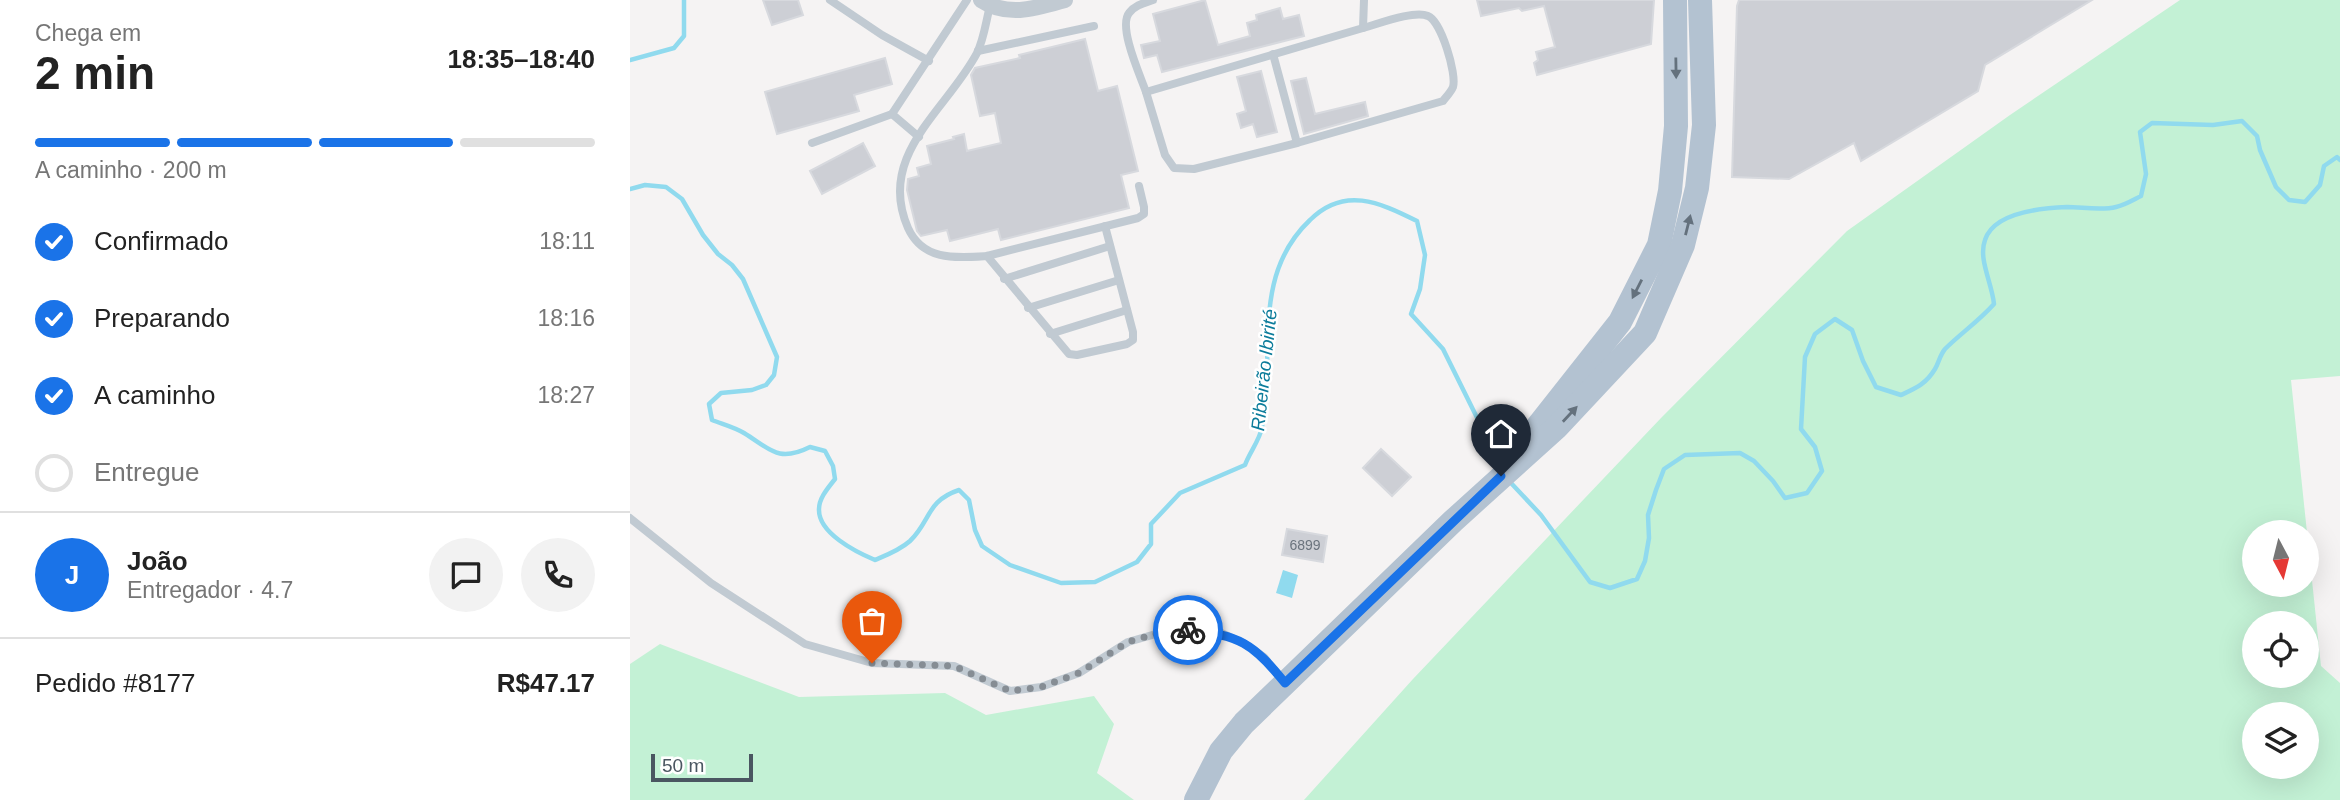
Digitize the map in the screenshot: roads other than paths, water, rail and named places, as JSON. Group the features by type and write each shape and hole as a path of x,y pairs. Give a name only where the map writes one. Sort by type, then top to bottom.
{"main road":[{"path":"1501,476 1541,420 1620,322 1659,245 1670,191 1676,126 1675,0"},
{"path":"1196,800 1221,751 1285,683 1501,476 1557,427 1645,333 1683,245 1698,188 1704,125 1700,0"},
{"path":"1620,322 1645,333"}],"street":[{"path":"986,3 1012,11 1035,9 1065,0"}],"lane":[{"path":"830,0 882,35 929,61"},
{"path":"812,143 892,114 967,0"},
{"path":"1146,92 1416,14 1429,16 1439,24 1454,76 1453,88 1443,101 1194,169 1174,168 1165,155 1125,27 1128,14 1138,5 1153,0"},
{"path":"1363,28 1364,0"},
{"path":"986,3 978,51 906,155 900,182 902,213 914,240 933,254 962,258 987,256 1138,218 1144,215 1139,187"},
{"path":"978,51 1094,26"},
{"path":"1273,54 1297,143"},
{"path":"892,114 919,136"},
{"path":"987,256 1069,354 1077,355 1127,344 1133,340 1133,332 1105,226"},
{"path":"1004,279 1110,246"},
{"path":"1028,308 1119,280"},
{"path":"1050,334 1127,310"},
{"path":"630,518 711,583 805,644 872,663 954,666 1010,691 1041,687 1079,673 1128,642 1173,629 1219,632 1245,644 1264,657 1285,683"}],"water":[{"path":"1283,570 1298,575 1292,598 1276,593"}],"waterway":[{"name":"Ribeirão Ibirité","path":"630,60 674,48 684,36 684,0"},
{"name":"Ribeirão Ibirité","path":"1511,483 1541,515 1590,582 1610,588 1637,579 1645,561 1649,538 1648,515 1664,469 1685,455 1740,453 1754,461 1785,498 1807,493 1822,471 1815,447 1801,429 1805,357 1815,334 1835,319 1852,330 1876,387 1901,395 1920,385 1932,374 1945,349 1994,304 1983,255 1985,240 1990,231 1998,223 2032,210 2067,207 2110,208 2141,196 2146,174 2140,132 2152,123 2213,125 2242,121 2257,136 2276,187 2289,200 2305,202 2320,185 2324,166 2337,157 2340,160"},
{"name":"Ribeirão Ibirité","path":"630,189 645,185 666,187 682,199 703,235 743,279 777,357 774,375 766,385 752,390 721,393 709,404 712,420 740,431 768,449 782,454 799,452 810,447 825,451 833,466 835,479 824,493 819,509 820,518 831,534 875,560 898,550 910,541 940,500 959,490 969,500 975,530 982,546 1010,565 1061,583 1095,582 1137,562 1151,544 1151,524 1180,493 1245,465 1262,427 1266,400 1269,318 1279,266 1291,242 1310,220 1336,203 1349,200 1375,203 1417,221 1425,255 1420,289 1411,314 1443,349 1498,460"}]}
